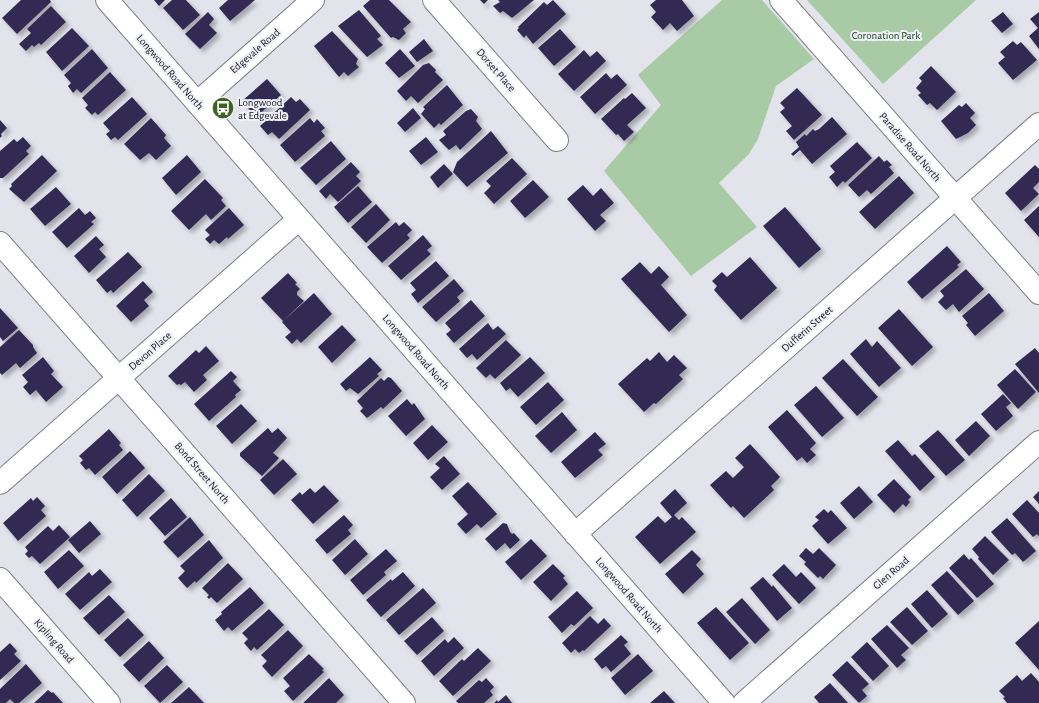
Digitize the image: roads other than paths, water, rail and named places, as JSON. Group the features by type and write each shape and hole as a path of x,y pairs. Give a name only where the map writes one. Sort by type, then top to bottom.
{"street":[{"name":"Longwood Road North","path":"107,0 724,703"},
{"name":"Edgevale Road","path":"197,103 313,0"},
{"name":"Dorset Place","path":"434,0 557,140"},
{"name":"Paradise Road North","path":"781,0 1039,293"},
{"name":"Dufferin Street","path":"575,534 1039,124"},
{"name":"Devon Place","path":"0,482 299,219"},
{"name":"Bond Street North","path":"0,243 404,703"},
{"name":"Glen Road","path":"744,703 1039,442"},
{"name":"Kipling Road","path":"0,579 109,703"}],"place":[{"name":"Longwood at Edgevale","path":"223,108"}],"park label":[{"name":"Coronation Park","path":"886,35"}]}
